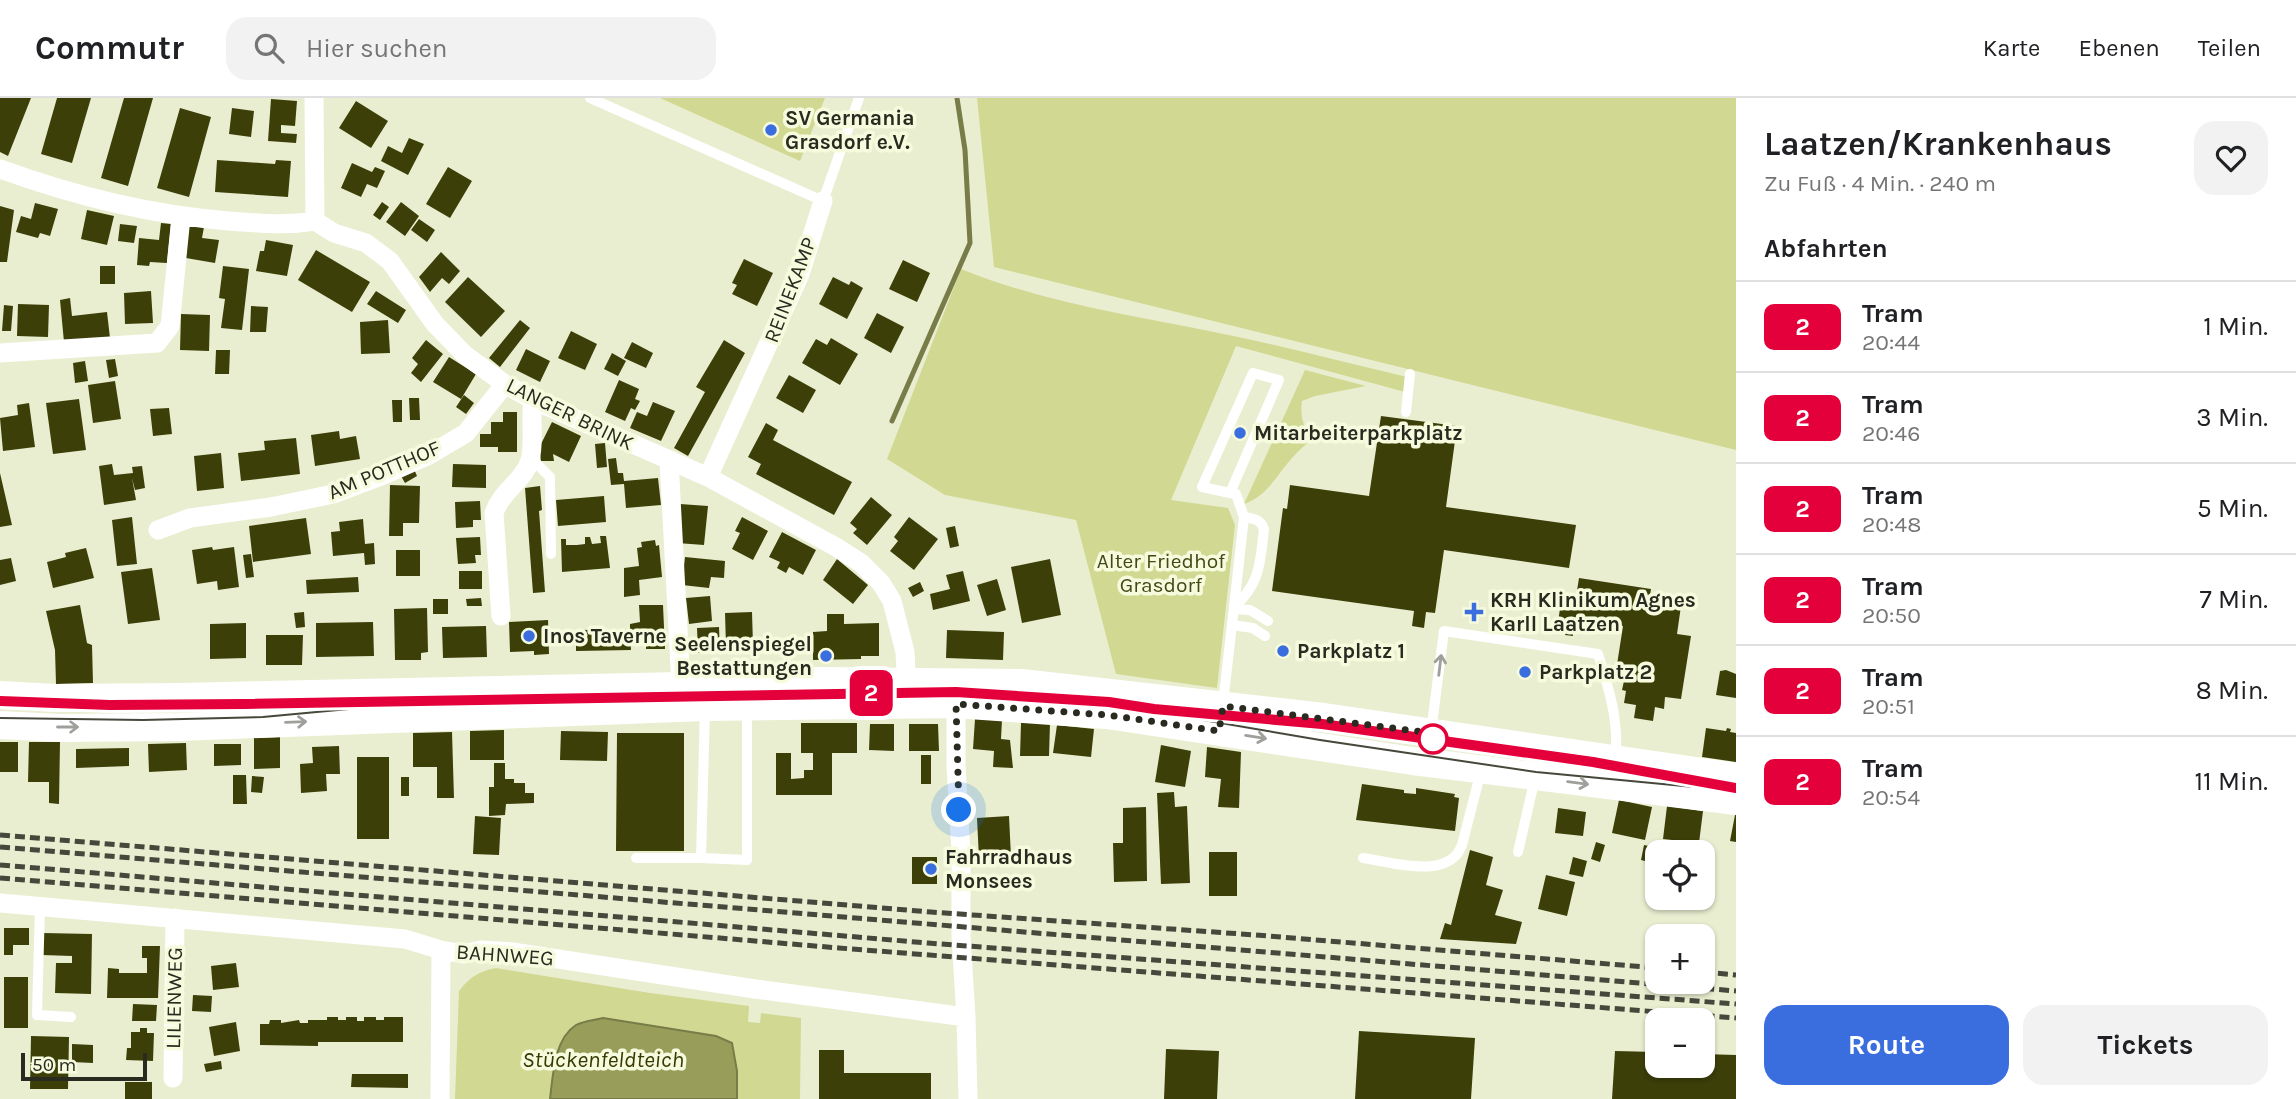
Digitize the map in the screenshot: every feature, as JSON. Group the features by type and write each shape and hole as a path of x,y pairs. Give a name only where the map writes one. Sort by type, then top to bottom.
{"street":[{"path":"0,169 42,184 181,217 285,225 314,220 314,98"},
{"name":"REINEKAMP","path":"708,477 800,274 823,201"},
{"path":"0,353 157,343 170,326 181,217"},
{"name":"LANGER BRINK","path":"314,220 334,233 366,243 390,261 442,332 464,355 505,384 533,400 708,477 862,564 881,583 892,601 905,652 907,693"},
{"name":"AM POTTHOF","path":"158,530 190,518 271,507 333,494 386,474 429,455 466,433 505,384"},
{"path":"501,616 494,513 499,499 524,473 531,458 533,400"},
{"path":"669,460 681,686"},
{"path":"0,695 55,698 155,697 821,681 907,693"},
{"path":"0,725 59,728 179,727 747,706 907,693 956,693 1107,715 1221,719 1431,733 1736,777"},
{"path":"956,693 961,936 967,1017 968,1099"},
{"path":"1221,719 1318,748 1736,801"},
{"name":"BAHNWEG","path":"0,903 405,939 463,954 481,950 512,952 755,989 967,1017"},
{"name":"LILIENWEG","path":"173,1078 175,918"},
{"path":"440,1099 441,950"}],"lane":[{"path":"590,98 823,201"},
{"name":"REINEKAMP","path":"823,201 859,98"},
{"path":"1221,719 1244,517 1236,494 1230,493 1202,487 1253,373 1279,380 1230,493"},
{"path":"1406,412 1410,374"},
{"path":"531,458 550,477 551,554"},
{"path":"1234,608 1249,594 1258,575 1264,529 1262,522 1244,517"},
{"path":"1234,608 1250,610 1268,621"},
{"path":"1232,625 1253,628 1265,636"},
{"path":"1431,733 1444,631 1598,654 1618,741 1610,787"},
{"path":"636,858 747,860 747,706"},
{"path":"701,858 705,707"},
{"path":"1363,858 1437,867 1451,861 1457,856 1462,845 1481,770"},
{"path":"1517,852 1536,777"},
{"path":"40,906 37,1015 71,1017"}],"green space":[{"name":"SV Germania Grasdorf e.V.","path":"660,98 825,98 800,161"},
{"path":"977,98 1736,98 1736,450 994,267"},
{"name":"Alter Friedhof Grasdorf","path":"961,269 1054,299 1263,342 1407,377 1405,392 1236,346 1171,500 1228,508 1235,525 1217,688 1116,674 1076,520 945,495 887,459"},
{"path":"1305,370 1366,386 1302,401 1303,421 1312,439 1294,455 1265,491 1244,504"},
{"path":"496,968 749,1006 748,1022 760,1023 761,1013 801,1018 800,1099 737,1099 737,1071 716,1036 603,1018 560,1045 550,1099 455,1099 459,991 475,975"}],"water":[{"name":"Stückenfeldteich","path":"603,1018 716,1036 732,1043 737,1071 737,1099 550,1099 556,1058 563,1039 576,1025"}],"building":[{"path":"0,98 31,98 8,156 0,152"},
{"path":"57,98 91,98 72,163 41,154"},
{"path":"124,98 153,98 128,186 101,178"},
{"path":"271,99 297,101 295,126 281,125 281,133 297,134 296,143 268,141"},
{"path":"356,101 388,121 371,148 339,128"},
{"path":"180,108 211,117 189,197 157,188"},
{"path":"232,108 254,111 251,137 229,134"},
{"path":"409,138 424,144 408,175 381,161 388,146 402,153"},
{"path":"217,160 275,164 276,160 291,161 288,197 215,192"},
{"path":"352,163 372,172 375,167 385,171 377,188 367,184 361,197 341,188"},
{"path":"448,167 472,181 450,218 426,204"},
{"path":"382,202 389,207 380,220 373,215"},
{"path":"401,202 419,216 405,236 386,222"},
{"path":"35,203 58,209 50,236 40,233 38,238 16,232 21,216 31,219"},
{"path":"0,206 14,210 7,262 0,262"},
{"path":"87,210 114,216 107,245 81,239"},
{"path":"419,219 435,230 427,242 411,230"},
{"path":"161,223 171,224 167,263 150,262 149,266 137,265 139,238 159,240"},
{"path":"120,224 137,226 134,243 118,241"},
{"path":"185,225 204,227 202,238 219,240 215,263 180,257"},
{"path":"266,240 293,245 287,276 256,271 260,251 264,251"},
{"path":"316,250 370,282 352,312 298,280"},
{"path":"441,252 460,271 449,284 442,278 430,292 419,277"},
{"path":"744,259 773,273 757,306 732,294 737,285 732,283"},
{"path":"903,260 930,273 917,302 889,289"},
{"path":"100,266 115,266 115,284 100,284"},
{"path":"223,266 249,269 242,330 221,328 225,299 219,298"},
{"path":"468,277 505,311 481,337 445,302"},
{"path":"833,277 849,285 851,281 863,288 847,319 819,304"},
{"path":"151,291 153,323 125,324 124,293"},
{"path":"376,291 406,310 398,323 367,304"},
{"path":"70,298 72,316 107,312 110,338 64,342 60,300"},
{"path":"18,304 49,305 48,337 17,336"},
{"path":"4,305 13,306 11,331 2,331"},
{"path":"251,306 268,307 266,332 250,332"},
{"path":"877,313 904,327 891,353 864,338"},
{"path":"181,314 210,315 209,351 180,350"},
{"path":"388,320 390,353 361,354 360,322"},
{"path":"520,320 530,328 500,367 489,358"},
{"path":"571,331 597,344 585,370 558,358"},
{"path":"831,338 858,354 840,385 802,363 816,339 827,345"},
{"path":"426,340 443,354 421,382 411,373 418,364 412,358"},
{"path":"724,340 745,353 688,456 674,448 705,392 696,387"},
{"path":"632,342 653,353 646,368 624,358"},
{"path":"526,349 550,361 540,382 516,370"},
{"path":"216,350 230,350 229,374 215,374"},
{"path":"612,353 626,361 618,376 604,369"},
{"path":"449,357 476,374 461,399 433,382"},
{"path":"115,359 118,376 109,378 106,360"},
{"path":"85,361 88,381 75,383 73,363"},
{"path":"789,375 816,390 803,413 776,398"},
{"path":"619,380 639,389 635,399 640,401 635,410 631,408 625,421 605,412"},
{"path":"115,381 121,419 93,423 88,385"},
{"path":"464,395 474,403 466,414 456,407"},
{"path":"409,398 419,398 420,420 410,420"},
{"path":"79,399 86,450 53,454 46,403"},
{"path":"392,400 402,400 402,422 393,422"},
{"path":"653,402 675,411 661,441 630,428 637,412 647,416"},
{"path":"29,403 35,447 3,451 0,418 18,415 17,405"},
{"path":"169,408 172,434 153,436 150,409"},
{"path":"503,412 517,412 517,452 498,452 498,447 480,447 480,434 491,434 491,422 503,422"},
{"path":"1381,416 1457,426 1446,507 1576,525 1569,568 1444,550 1435,613 1426,612 1424,628 1412,626 1414,611 1272,591 1283,508 1287,509 1290,485 1369,496"},
{"path":"552,422 581,436 569,462 553,454 554,461 541,461 539,448"},
{"path":"766,423 778,430 773,440 852,482 834,515 756,474 761,464 748,457"},
{"path":"339,431 340,439 356,436 360,459 315,466 311,435"},
{"path":"296,438 300,474 241,481 238,453 265,450 264,441"},
{"path":"605,443 607,467 597,468 595,444"},
{"path":"221,453 224,488 197,491 194,456"},
{"path":"616,458 618,473 623,473 624,481 658,478 661,505 626,508 624,484 611,485 608,459"},
{"path":"112,464 114,475 133,473 132,467 142,466 145,488 135,490 132,478 136,500 104,505 99,466"},
{"path":"453,464 486,465 486,488 452,487"},
{"path":"414,469 417,476 405,483 401,476"},
{"path":"0,473 12,525 0,527"},
{"path":"390,485 420,486 419,523 403,523 403,536 389,536"},
{"path":"540,486 542,510 539,511 545,592 533,593 525,488"},
{"path":"604,496 606,522 558,526 556,500"},
{"path":"871,497 892,515 867,545 853,533 857,529 850,523"},
{"path":"480,501 481,520 473,520 473,527 456,528 455,502"},
{"path":"680,504 708,506 704,545 677,543"},
{"path":"132,517 137,564 117,566 112,520"},
{"path":"742,517 768,531 753,560 732,549 740,533 735,531"},
{"path":"909,517 938,539 914,570 890,551 898,541 894,537"},
{"path":"306,518 311,554 253,562 249,526"},
{"path":"363,519 365,544 374,543 375,564 365,565 364,553 333,556 331,532 340,531 339,522"},
{"path":"955,526 959,546 950,548 946,528"},
{"path":"782,532 816,550 803,575 789,567 786,573 777,568 780,562 769,557"},
{"path":"600,536 606,536 610,568 562,572 561,539 566,539 566,545 577,545 585,544 585,537 590,537 592,544 601,543"},
{"path":"480,537 481,555 475,555 476,563 458,564 456,538"},
{"path":"655,540 656,546 659,545 662,577 639,580 640,595 624,597 624,568 639,566 637,548 642,547 641,542"},
{"path":"212,547 213,550 234,547 239,587 218,590 217,581 197,584 192,550"},
{"path":"86,548 94,578 53,588 47,562 66,557 65,553"},
{"path":"396,550 420,550 420,576 396,576"},
{"path":"251,554 254,577 246,578 243,555"},
{"path":"685,557 725,561 724,578 711,577 709,588 682,585"},
{"path":"11,558 16,581 0,585 0,560"},
{"path":"837,559 868,585 853,604 823,580"},
{"path":"1050,559 1061,615 1022,623 1011,567"},
{"path":"152,568 160,620 128,624 121,572"},
{"path":"459,571 482,571 482,589 459,589"},
{"path":"963,571 970,601 933,610 930,594 950,589 946,575"},
{"path":"358,577 359,592 307,594 306,580"},
{"path":"1579,578 1651,589 1649,602 1681,606 1677,634 1691,636 1681,699 1665,697 1664,709 1655,707 1653,721 1634,718 1636,705 1624,703 1624,681 1619,680 1620,671 1616,671 1623,626 1580,620 1578,633 1573,632 1573,636 1565,635 1566,630 1557,629 1562,595 1576,597"},
{"path":"997,579 1006,610 987,616 977,585"},
{"path":"920,582 924,591 913,597 908,588"},
{"path":"710,596 712,621 689,624 686,598"},
{"path":"481,598 482,606 467,606 466,599"},
{"path":"433,599 448,599 448,614 433,614"},
{"path":"80,605 87,643 92,645 93,683 56,684 55,650 46,611"},
{"path":"639,605 663,605 665,649 646,649 646,636 630,635 631,650 576,651 576,638 583,638 582,630 630,629 630,624 640,622"},
{"path":"427,608 428,652 421,653 421,660 395,660 394,609"},
{"path":"304,612 305,627 296,628 294,613"},
{"path":"752,612 753,645 726,646 725,613"},
{"path":"827,614 844,614 844,624 879,623 879,656 813,660 813,632 827,631"},
{"name":"Inos Taverne","path":"548,620 549,654 534,655 534,651 510,652 509,622"},
{"path":"373,622 374,656 316,657 316,623"},
{"path":"246,623 246,658 210,659 210,624"},
{"path":"486,626 487,657 443,658 442,627"},
{"path":"719,627 720,653 698,653 697,628"},
{"path":"947,630 1004,632 1003,660 946,658"},
{"path":"266,635 303,635 302,665 266,665"},
{"path":"1720,671 1736,674 1736,698 1716,695"},
{"path":"975,719 1002,720 1001,739 1010,740 1013,768 993,767 994,751 973,749"},
{"path":"801,723 857,723 857,753 832,753 832,795 776,795 776,753 791,753 791,779 804,778 804,770 813,770 813,753 801,753"},
{"path":"1021,723 1050,723 1049,756 1020,756"},
{"path":"870,724 894,724 894,751 869,750"},
{"path":"909,724 938,724 939,751 909,751"},
{"path":"1057,725 1094,729 1091,757 1053,753"},
{"path":"1706,728 1726,731 1727,728 1736,733 1736,762 1702,757"},
{"path":"504,730 504,760 470,760 470,731"},
{"path":"561,731 608,732 607,761 560,760"},
{"path":"452,732 454,798 437,798 437,767 413,767 413,733"},
{"path":"617,733 684,733 684,851 616,851"},
{"path":"280,737 280,768 254,769 254,738"},
{"path":"0,742 18,742 18,772 0,772"},
{"path":"29,742 60,742 59,804 49,803 49,782 28,782"},
{"path":"186,743 187,770 149,772 148,744"},
{"path":"214,744 241,744 241,765 214,766"},
{"path":"1161,745 1191,751 1185,787 1155,782"},
{"path":"339,746 340,774 326,774 327,791 301,793 300,764 313,763 312,747"},
{"path":"1207,747 1241,752 1239,808 1218,807 1221,779 1205,777"},
{"path":"129,748 129,766 76,768 76,749"},
{"path":"921,755 931,755 931,784 921,784"},
{"path":"357,757 389,757 389,839 357,839"},
{"path":"494,763 505,763 505,779 514,779 514,783 525,783 525,793 534,793 534,803 506,804 505,815 489,816 489,787 494,787"},
{"path":"233,775 246,775 247,804 233,804"},
{"path":"252,776 264,777 262,793 251,792"},
{"path":"401,777 409,777 409,796 401,796"},
{"path":"1362,784 1404,790 1404,793 1416,794 1416,788 1455,794 1454,797 1459,798 1455,831 1356,820"},
{"path":"1174,792 1175,807 1187,806 1190,883 1161,884 1157,793"},
{"path":"1619,800 1652,807 1645,840 1612,833"},
{"path":"1667,806 1703,811 1699,840 1663,839"},
{"path":"1146,807 1147,881 1114,882 1113,843 1123,843 1123,808"},
{"path":"1558,808 1586,812 1583,836 1555,833"},
{"path":"1736,815 1736,842 1730,841"},
{"path":"475,816 501,818 499,855 473,854"},
{"path":"1009,816 1011,857 979,859 977,818"},
{"path":"1596,842 1605,845 1600,862 1591,859"},
{"path":"1644,845 1645,845 1645,861 1641,860"},
{"path":"1470,850 1493,857 1486,885 1503,890 1495,915 1522,922 1516,944 1440,939 1445,923 1451,925"},
{"path":"1209,852 1237,852 1237,896 1209,896"},
{"path":"912,857 937,857 937,884 912,884"},
{"path":"1573,857 1587,861 1583,877 1569,874"},
{"path":"1546,875 1575,882 1567,916 1538,909"},
{"path":"4,928 29,928 29,945 13,945 13,955 4,955"},
{"path":"43,933 92,934 91,994 55,993 56,963 72,963 72,956 42,955"},
{"path":"142,946 160,946 158,998 107,998 108,968 119,969 119,973 147,973 147,958 142,958"},
{"path":"236,963 239,987 213,990 211,966"},
{"path":"4,977 28,977 28,1028 4,1028"},
{"path":"193,995 212,996 211,1012 192,1011"},
{"path":"133,1004 157,1005 156,1021 132,1021"},
{"path":"327,1017 346,1020 346,1017 357,1017 357,1021 364,1021 364,1017 384,1020 384,1017 403,1017 403,1042 318,1042 318,1046 260,1045 260,1024 269,1024 270,1020 281,1020 281,1023 299,1020 300,1023 308,1023 308,1020 327,1020"},
{"path":"236,1022 240,1051 214,1056 209,1027"},
{"path":"140,1028 147,1028 147,1033 154,1033 153,1061 126,1060 127,1048 131,1048 131,1032 140,1032"},
{"path":"1359,1031 1475,1038 1471,1099 1355,1099"},
{"path":"31,1036 69,1037 68,1089 30,1089"},
{"path":"72,1044 93,1045 93,1063 72,1062"},
{"path":"1166,1049 1219,1051 1217,1099 1164,1099"},
{"path":"819,1050 844,1050 844,1073 931,1073 931,1099 819,1099"},
{"path":"1615,1051 1645,1052 1645,1078 1715,1078 1715,1054 1736,1055 1736,1099 1612,1099"},
{"path":"221,1061 222,1069 206,1072 204,1064"},
{"path":"352,1074 408,1074 408,1088 351,1087"},
{"path":"125,1082 152,1082 152,1099 125,1099"}],"waterway":[{"path":"892,421 970,243 965,150 957,98"}],"tram line":[{"path":"0,718 143,720 263,717 392,705 956,692 1109,704 1320,740 1536,772 1736,791"},
{"name":"2","path":"0,701 110,705 365,703 956,692 1109,702 1154,709 1322,724 1622,766 1736,788"},
{"path":"0,701 110,705 308,703"},
{"path":"1231,716 1459,742 1685,779"}],"railway":[{"path":"0,835 931,912 1645,967"},
{"path":"0,847 1736,991"},
{"path":"0,865 928,943 1736,1004"},
{"path":"0,878 839,948 1736,1018"},
{"path":"1715,973 1736,975"}],"place":[{"name":"SV Germania Grasdorf e.V.","path":"771,130"},
{"name":"Mitarbeiterparkplatz","path":"1240,433"},
{"name":"KRH Klinikum Agnes Karll Laatzen","path":"1474,612"},
{"name":"Inos Taverne","path":"529,636"},
{"name":"Parkplatz 1","path":"1283,651"},
{"name":"Seelenspiegel Bestattungen","path":"826,656"},
{"name":"Parkplatz 2","path":"1525,672"},
{"name":"Fahrradhaus Monsees","path":"931,869"}],"route":[{"path":"959,810 956,704 1107,715 1219,731 1223,706 1431,733 1433,739"}]}
